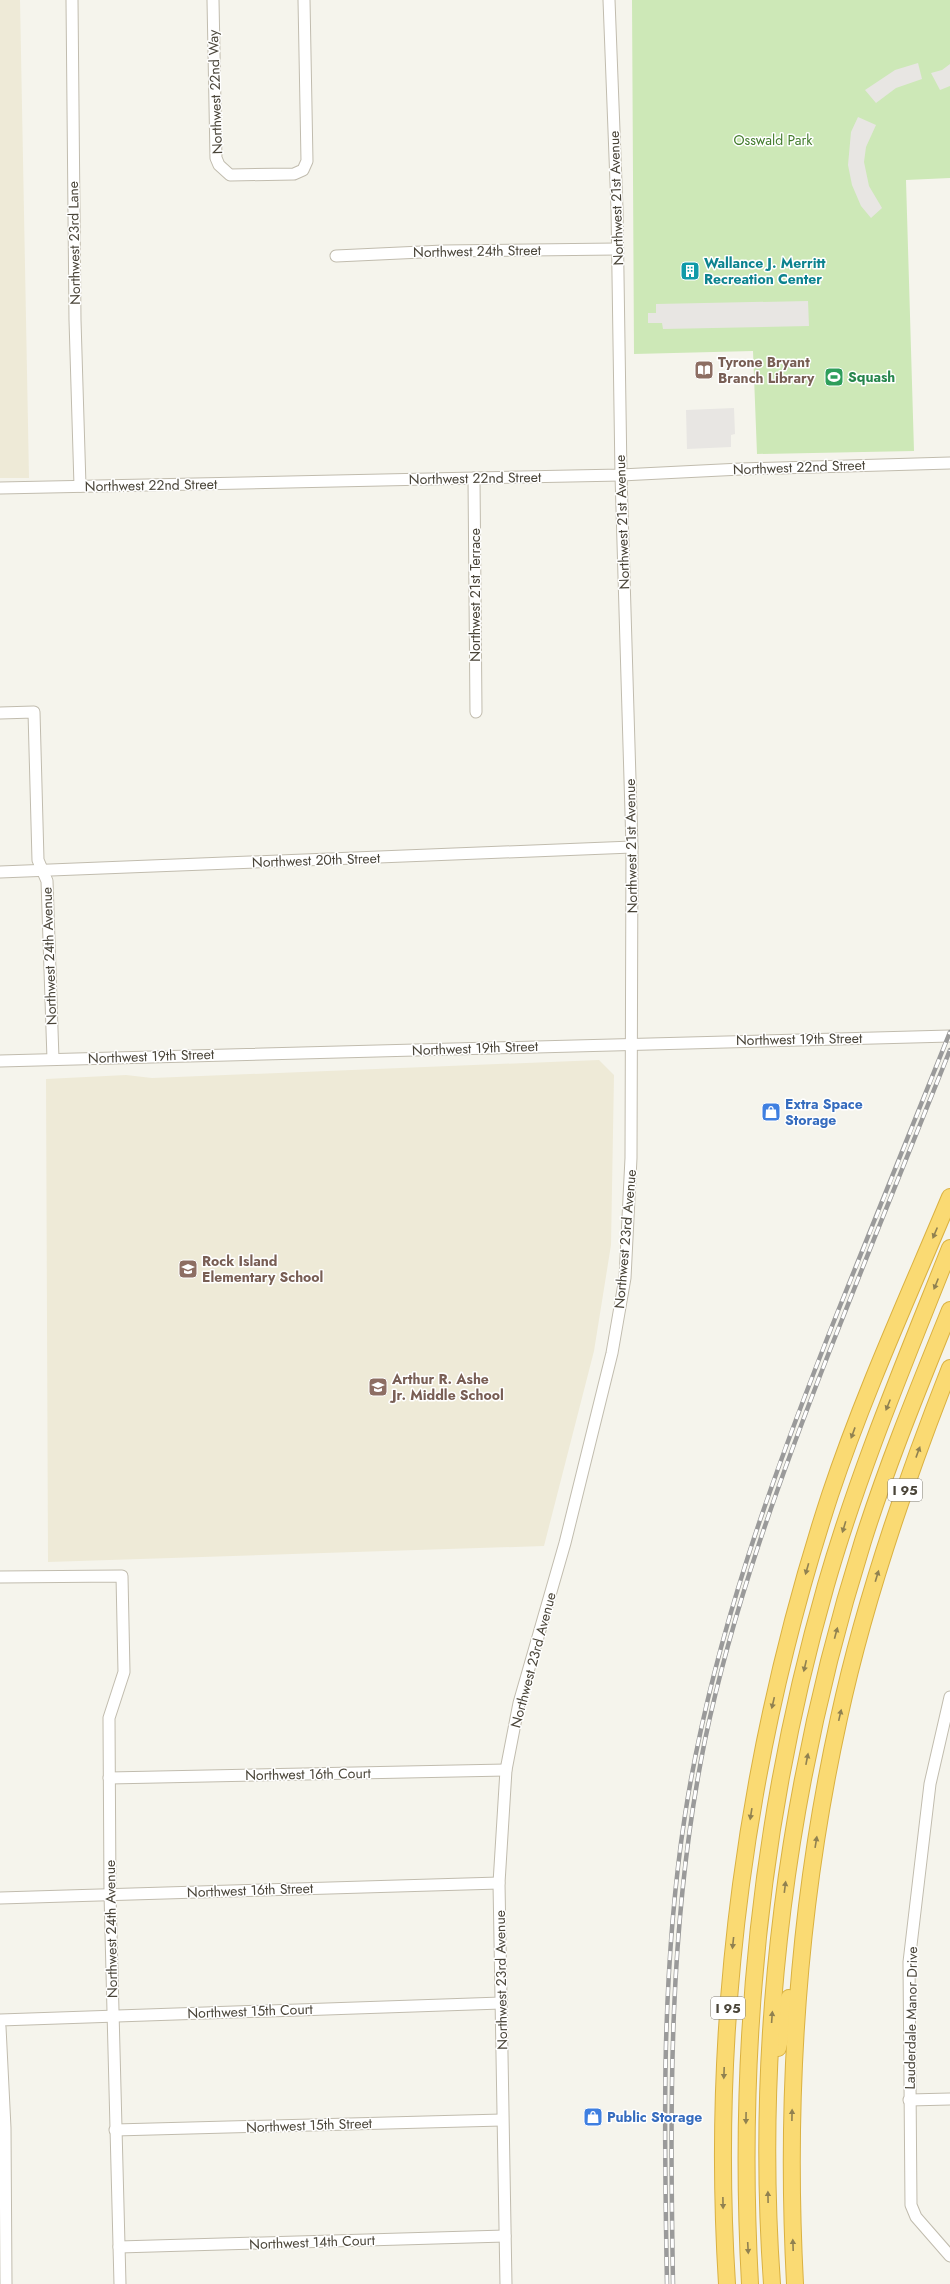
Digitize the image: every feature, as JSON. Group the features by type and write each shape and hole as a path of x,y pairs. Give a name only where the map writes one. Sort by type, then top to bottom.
{"highway":[{"name":"I 95","path":"727,2284 722,2163 728,2006 741,1878 765,1735 799,1597 831,1492 882,1358 950,1197"},
{"path":"750,2284 746,2181 746,2096 751,2003 762,1898 784,1757 826,1584 871,1449 950,1248"},
{"path":"772,2284 768,2206 768,2098 774,1992 786,1884 796,1813 817,1708 843,1606 875,1505 899,1437 950,1310"},
{"name":"I 95","path":"795,2284 792,2206 792,2099 795,2028 804,1922 826,1784 857,1647 886,1546 950,1368"},
{"path":"762,1898 765,1735"},
{"path":"768,2098 804,1922"}],"street":[{"name":"Northwest 23rd Lane","path":"72,0 75,320 80,486"},
{"name":"Northwest 22nd Way","path":"212,0 216,158 224,170 235,176 294,174 303,170 307,162 304,0"},
{"name":"Northwest 21st Avenue","path":"609,0 617,249 621,475 632,847 632,1043"},
{"name":"Northwest 24th Street","path":"336,256 444,251 617,249"},
{"name":"Northwest 22nd Street","path":"0,488 621,475 741,469 950,463"},
{"name":"Northwest 21st Terrace","path":"474,478 476,712"},
{"name":"Northwest 24th Avenue","path":"0,713 34,712 38,860 44,870 47,881 53,1059"},
{"name":"Northwest 20th Street","path":"0,872 632,847"},
{"name":"Northwest 19th Street","path":"0,1061 632,1043 950,1036"},
{"name":"Northwest 23rd Avenue","path":"506,2284 499,1883 506,1770 520,1703 565,1543 612,1353 624,1278 631,1158 632,1043"},
{"name":"Northwest 24th Avenue","path":"0,1577 122,1576 124,1672 109,1718 112,2015 120,2284"},
{"name":"Lauderdale Manor Drive","path":"950,1697 930,1784 909,1962 911,2205 920,2223 950,2256"},
{"name":"Northwest 16th Court","path":"109,1778 506,1770"},
{"name":"Northwest 16th Street","path":"0,1898 499,1883"},
{"name":"Northwest 15th Court","path":"0,2020 501,2003"},
{"path":"0,2027 3,2241 6,2284"},
{"path":"910,2100 950,2099"},
{"name":"Northwest 15th Street","path":"115,2130 502,2120"},
{"name":"Northwest 14th Court","path":"119,2247 504,2236"}],"shaded area":[{"path":"0,0 20,0 29,478 0,478"},
{"path":"918,63 922,79 896,88 876,103 865,90 895,70"},
{"path":"950,64 950,86 940,90 931,73 942,70"},
{"path":"858,117 876,125 866,147 864,162 869,186 882,208 871,218 861,206 852,185 848,165 851,132"},
{"path":"808,301 809,326 663,329 662,323 648,323 648,313 656,313 656,304"},
{"path":"734,408 735,434 731,435 731,447 687,449 686,410"},
{"path":"599,1060 614,1075 611,1245 594,1351 544,1546 48,1562 46,1079 126,1075 152,1078"}],"green space":[{"name":"Osswald Park","path":"632,0 950,0 950,178 906,180 914,451 757,454 753,351 634,354"}],"railway":[{"path":"667,2284 665,2108 668,1991 672,1932 677,1874 685,1815 711,1685 747,1559 790,1434 950,1032"},
{"path":"673,2284 672,2079 678,1944 684,1876 693,1808 705,1740 716,1690 743,1593 792,1450 873,1241 950,1050"}],"place":[{"name":"Wallance J. Merritt Recreation Center","path":"690,271"},
{"name":"Tyrone Bryant Branch Library","path":"704,370"},
{"name":"Squash","path":"834,377"},
{"name":"Extra Space Storage","path":"771,1112"},
{"name":"Rock Island Elementary School","path":"188,1269"},
{"name":"Arthur R. Ashe Jr. Middle School","path":"378,1387"},
{"name":"Public Storage","path":"593,2117"}]}
